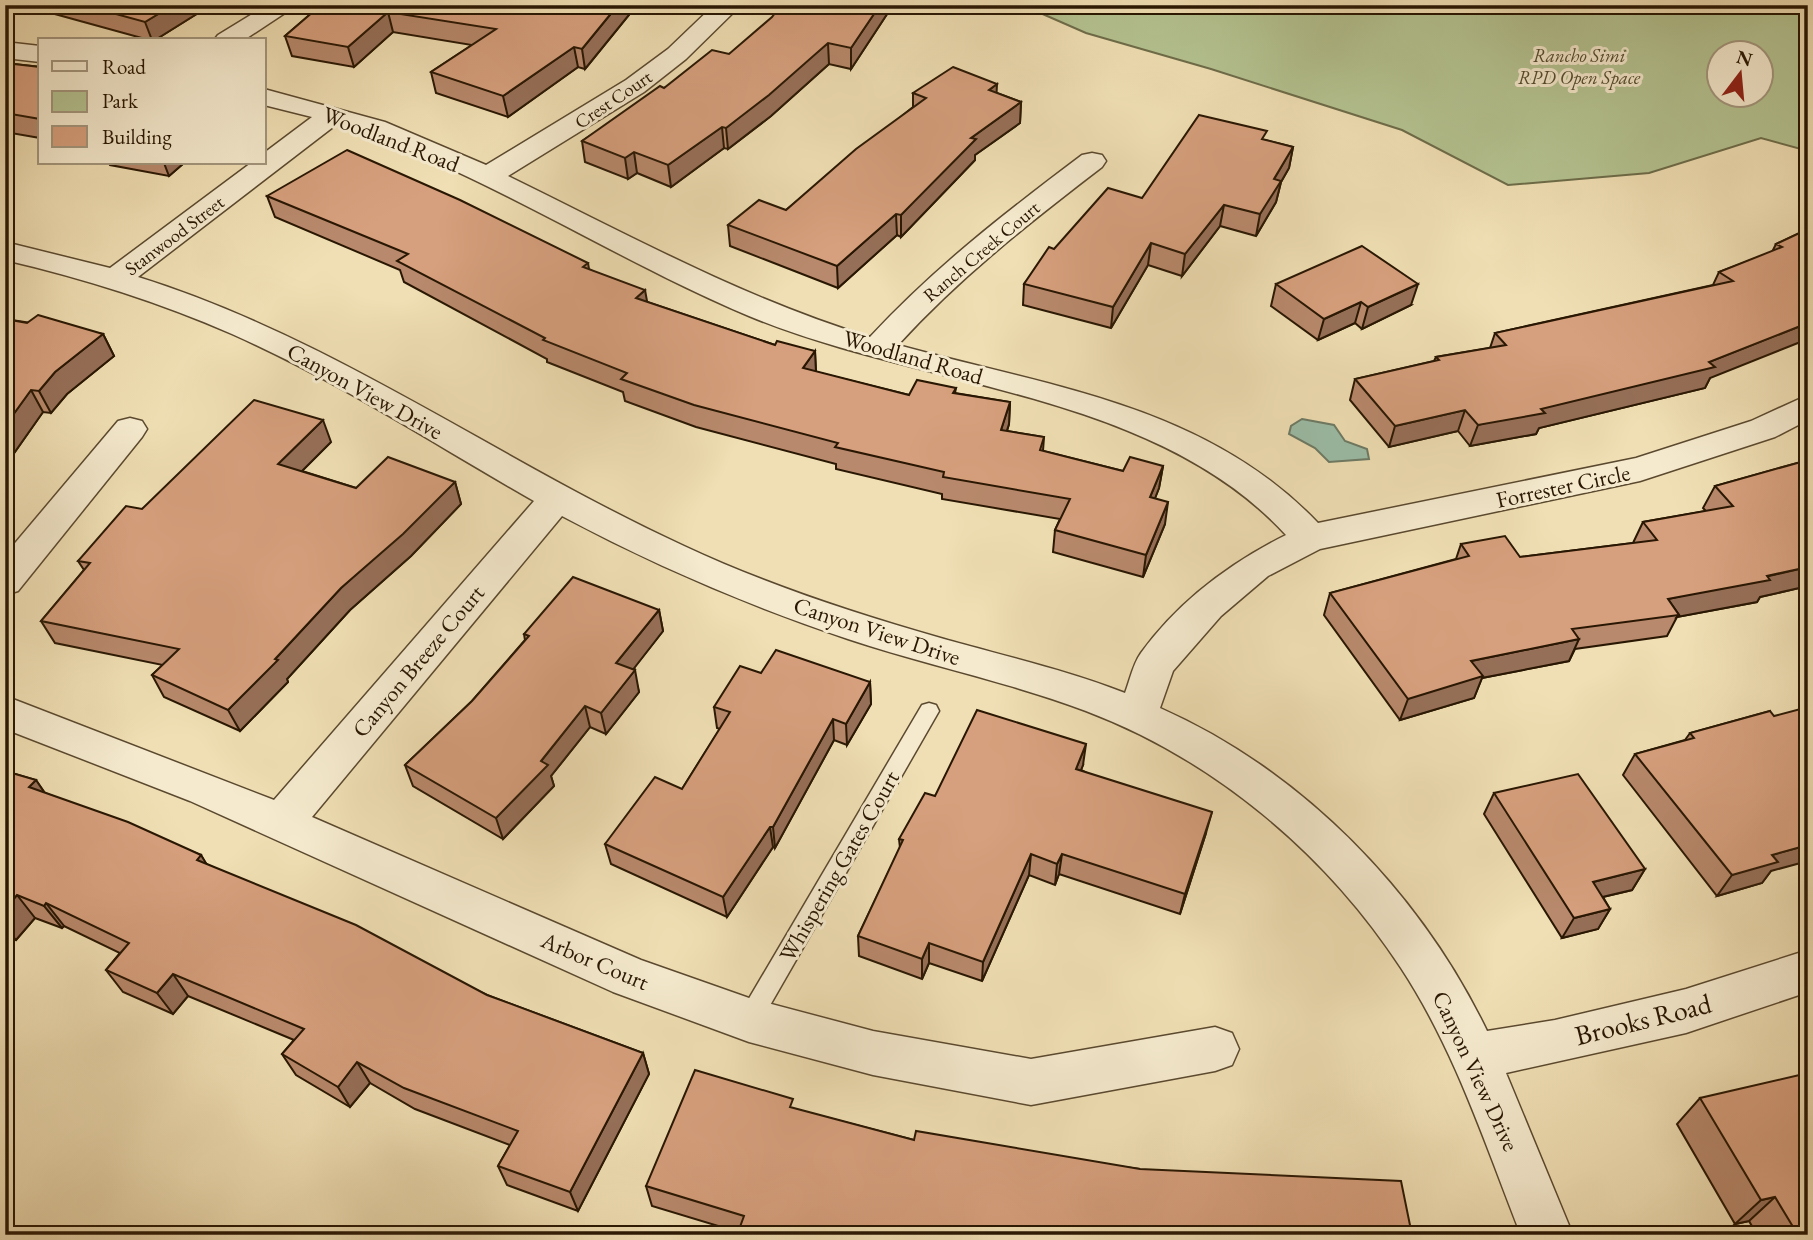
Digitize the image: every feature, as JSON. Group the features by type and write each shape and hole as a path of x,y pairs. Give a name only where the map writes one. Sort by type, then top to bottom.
{"street":[{"path":"230,38 285,5"},
{"name":"Crest Court","path":"486,177 635,86 677,54 729,5"},
{"path":"5,50 38,54"},
{"name":"Woodland Road","path":"266,97 333,114 390,134 486,177 678,275 764,311 876,349 1068,397 1130,417 1187,444 1240,475 1290,513 1310,538"},
{"name":"Stanwood Street","path":"115,279 333,114"},
{"name":"Ranch Creek Court","path":"876,349 925,296 985,242 1092,161"},
{"name":"Canyon View Drive","path":"5,251 115,279 194,306 279,343 556,499 674,557 789,603 927,649 1077,692 1137,716 1201,749 1266,793 1329,848 1382,906 1434,979 1474,1056 1547,1235"},
{"name":"Forrester Circle","path":"1310,538 1640,469 1763,429 1808,406"},
{"path":"5,581 130,429"},
{"name":"Canyon Breeze Court","path":"281,822 556,499"},
{"path":"1137,716 1155,664 1207,606 1255,567 1310,538"},
{"name":"Arbor Court","path":"5,712 205,789 629,977 749,1020 873,1053 1031,1082 1215,1049"},
{"name":"Brooks Road","path":"1474,1056 1555,1042 1686,1011 1808,971"}],"lane":[{"name":"Whispering Gates Court","path":"749,1020 929,711"}],"green space":[{"name":"Rancho Simi RPD Open Space","path":"1022,5 1808,5 1808,151 1761,138 1649,173 1508,185 1402,130 1211,69 1086,33"}],"shaded area":[{"path":"1302,419 1334,425 1345,441 1367,449 1369,459 1329,462 1315,448 1289,434 1291,426"}],"building":[{"path":"83,5 173,5 145,22"},
{"path":"321,5 618,5 582,49 574,47 503,96 431,72 496,29 388,12 348,47 285,36"},
{"path":"781,5 880,5 851,48 828,43 769,95 726,128 722,127 668,165 634,152 625,158 582,141 660,86 664,88 712,50 729,54 772,17"},
{"path":"5,63 38,67 38,119 5,113"},
{"path":"953,67 997,84 989,90 1021,102 971,138 976,139 901,215 896,214 837,266 728,225 759,200 786,210 856,149 926,98 913,93"},
{"path":"1199,115 1267,131 1262,139 1293,147 1274,179 1281,181 1260,214 1224,205 1185,254 1151,243 1113,307 1024,284 1049,247 1054,249 1108,188 1142,198"},
{"path":"347,150 460,200 588,263 583,267 645,290 636,298 775,345 777,341 815,351 803,368 909,395 917,380 956,388 953,393 1010,402 1001,430 1044,437 1040,450 1123,471 1130,457 1163,466 1150,497 1168,502 1146,555 1055,530 1070,499 943,477 944,472 835,447 838,443 694,405 621,379 627,373 543,340 545,338 397,261 408,254 267,196"},
{"path":"1808,229 1808,323 1709,362 1715,367 1541,409 1545,413 1478,425 1465,410 1395,426 1355,379 1439,360 1436,357 1506,345 1495,333 1733,281 1719,272 1782,247 1776,244"},
{"path":"1362,246 1418,284 1368,307 1361,302 1324,319 1276,284"},
{"path":"38,315 103,334 55,372 39,391 31,390 5,426 5,319 27,323"},
{"path":"254,400 323,420 278,464 356,488 388,457 455,482 403,534 341,588 275,659 278,660 228,710 152,675 179,649 41,621 90,563 78,561 126,506 142,509"},
{"path":"1808,460 1808,567 1767,576 1770,580 1668,599 1679,615 1572,629 1579,639 1471,661 1483,676 1408,699 1330,593 1469,556 1461,544 1505,536 1520,557 1657,540 1643,522 1733,506 1715,486"},
{"path":"573,577 659,610 616,663 635,670 601,713 585,706 541,761 548,765 496,818 405,765 472,701 529,636 524,634"},
{"path":"776,650 870,682 846,724 833,719 773,827 770,827 723,897 605,844 655,777 682,789 730,712 714,707 740,666 761,673"},
{"path":"1808,707 1808,845 1772,855 1778,862 1732,875 1635,754 1694,738 1690,733 1770,711 1774,716"},
{"path":"977,710 1086,744 1076,769 1212,812 1185,894 1062,854 1057,864 1031,854 983,962 929,943 922,959 858,936 903,840 899,839 925,793 935,796"},
{"path":"5,771 36,780 29,787 128,822 201,855 197,860 356,925 487,995 643,1053 570,1192 498,1166 518,1131 404,1088 357,1062 338,1087 282,1054 304,1029 173,974 157,993 106,970 129,943 46,903 44,906 17,895 5,909"},
{"path":"1578,774 1645,869 1593,882 1610,909 1574,918 1494,793"},
{"path":"695,1070 793,1099 790,1107 914,1140 916,1131 1140,1169 1401,1181 1412,1235 737,1235 744,1216 646,1186"},
{"path":"1808,1073 1808,1235 1798,1235 1775,1197 1761,1200 1700,1098"}]}
